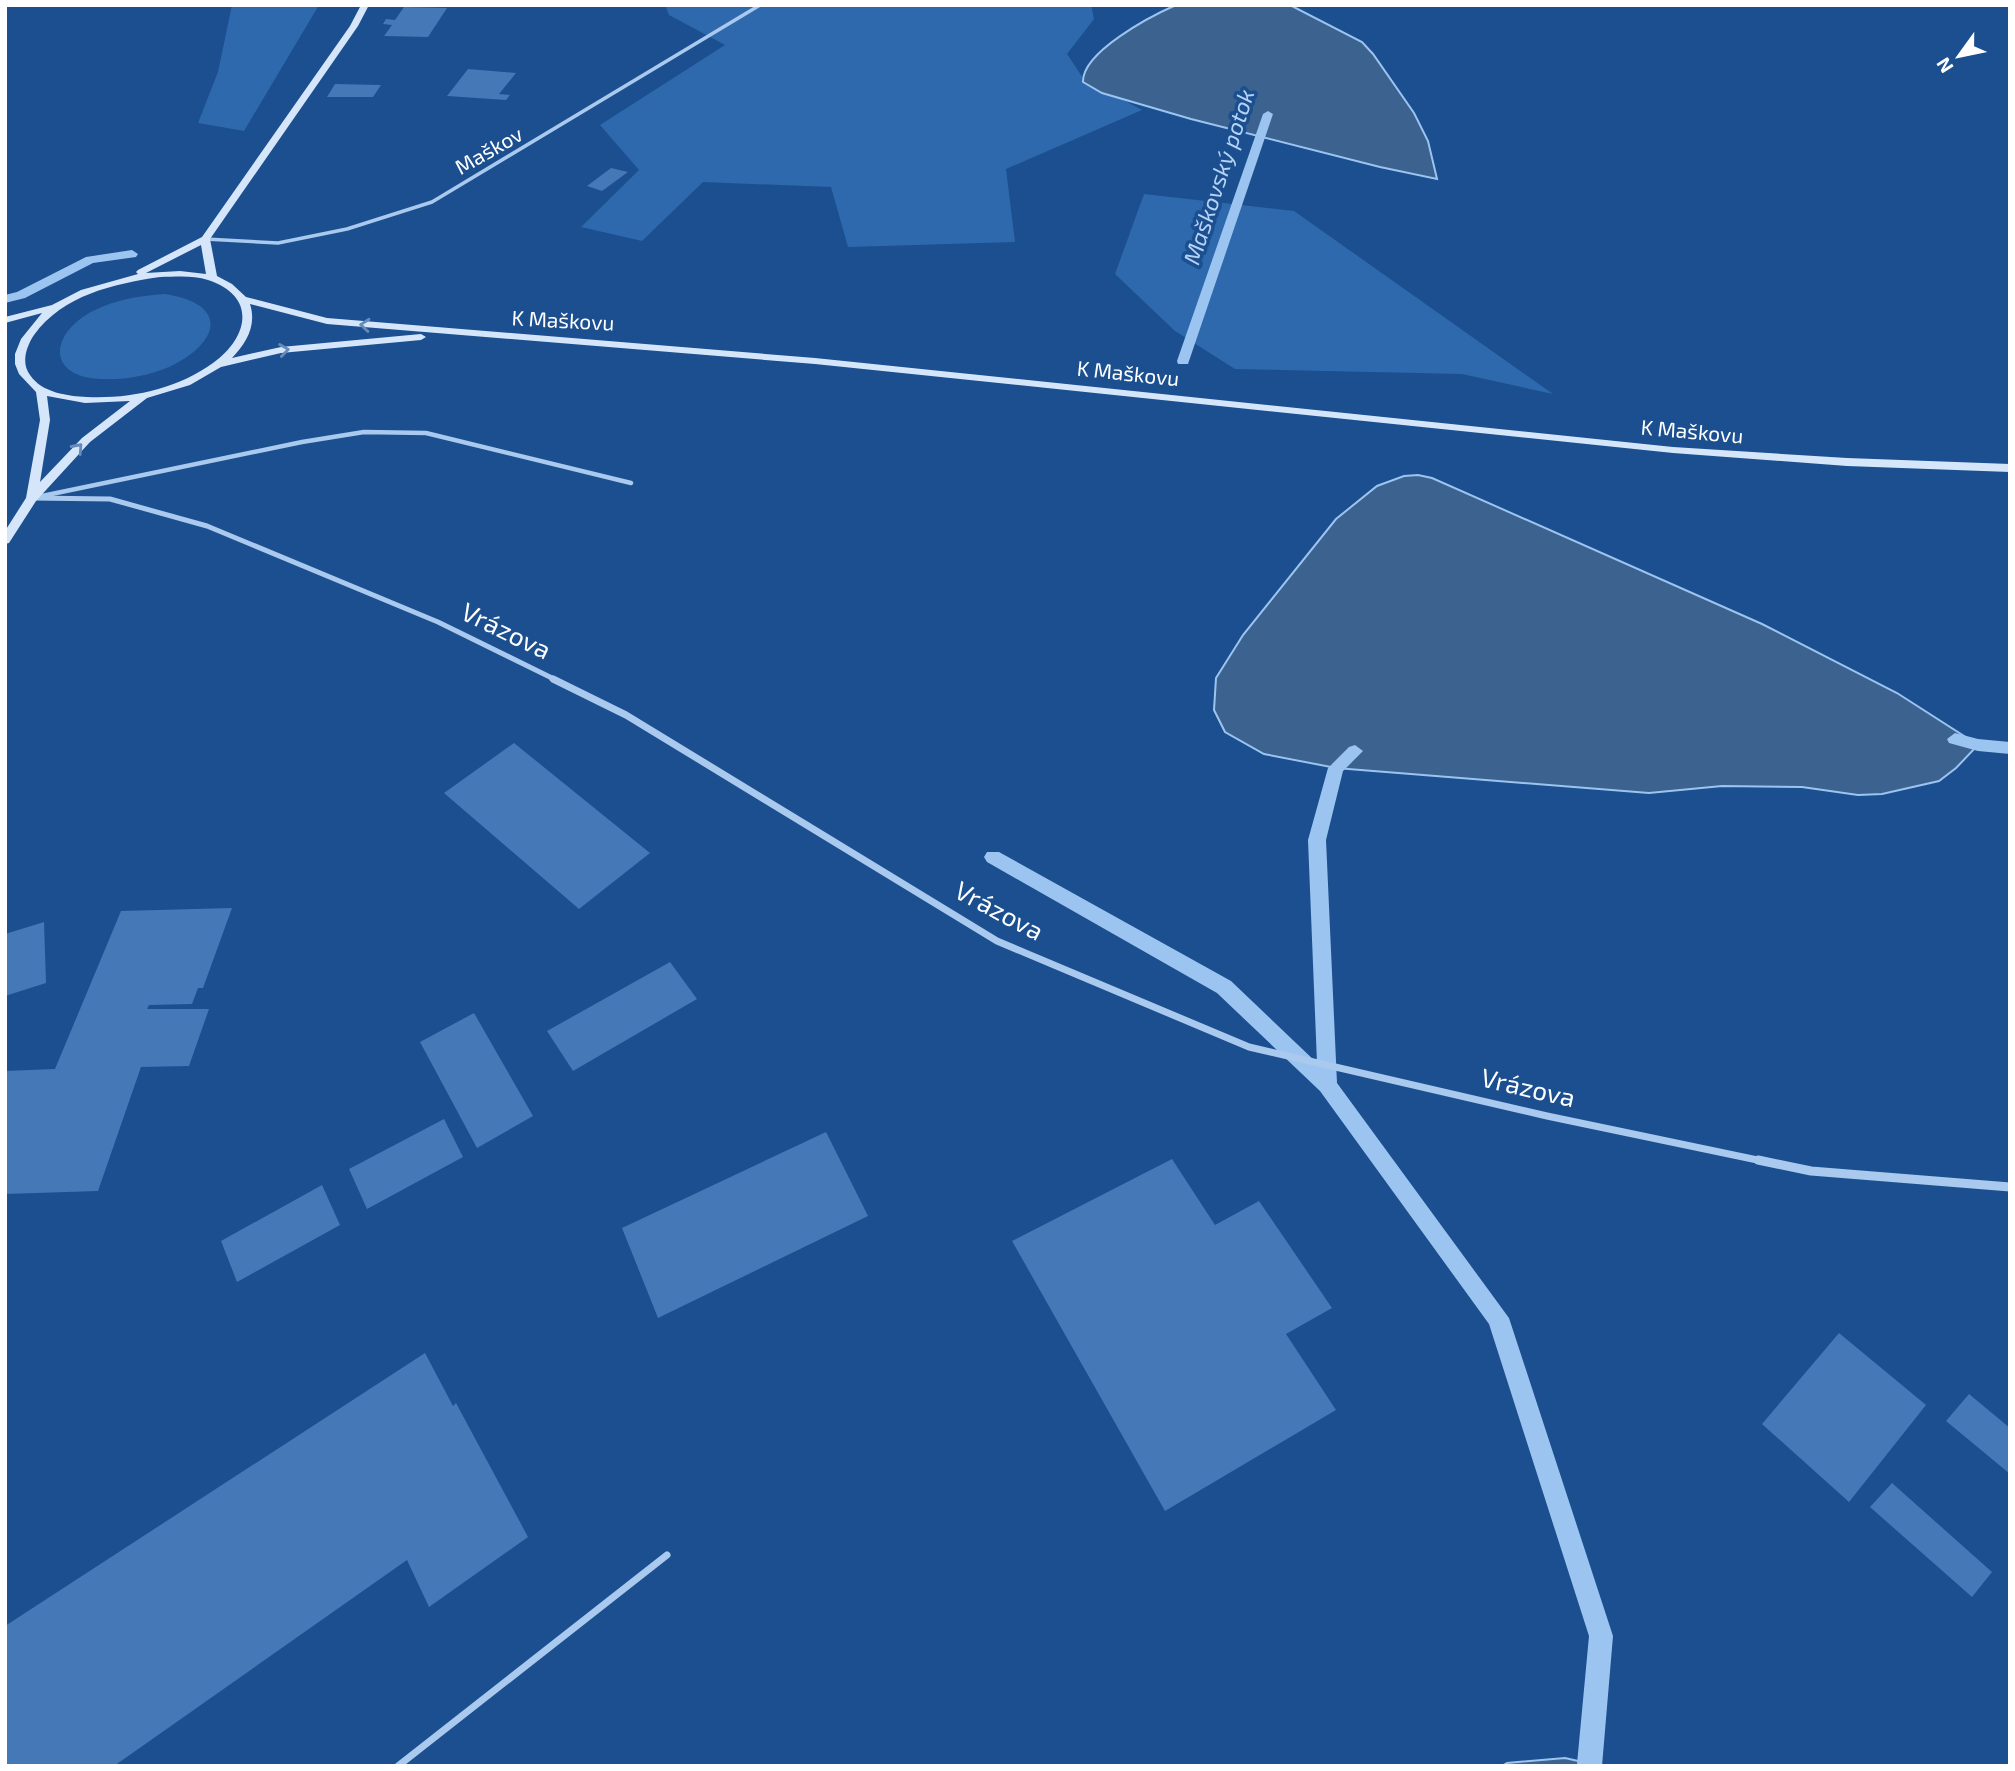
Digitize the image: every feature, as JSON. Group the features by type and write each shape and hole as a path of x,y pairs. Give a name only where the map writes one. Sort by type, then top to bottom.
{"main road":[{"path":"130,278 205,239 354,26 365,5"},
{"path":"205,239 212,278"},
{"path":"5,320 56,307 104,284 130,278 188,274 212,278 232,288 245,300 250,315 246,331 236,348 218,364 172,388 144,396 105,401 69,399 41,390 28,380 20,369 20,348 33,327 56,307"},
{"name":"K Maškovu","path":"245,300 327,321 457,334 606,342 815,360 1673,450 1847,463 2010,468"},
{"path":"218,364 281,350 457,334"},
{"path":"5,367 20,369"},
{"path":"32,498 46,420 41,390"},
{"path":"5,540 32,498 86,440 144,396"}],"street":[{"name":"Vrázova","path":"32,498 110,499 207,526 438,622 626,715 997,941 1249,1047 1547,1116 1811,1171 2010,1186"}],"lane":[{"name":"Maškov","path":"205,239 278,243 347,229 432,202 508,159 760,5"},
{"path":"32,498 302,442 365,432 426,433 631,482"},
{"path":"398,1766 667,1556"}],"shaded area":[{"path":"232,5 319,5 244,131 198,123 218,72"},
{"path":"665,5 1091,5 1094,19 1067,54 1083,78 1142,110 1006,169 1015,242 848,247 831,187 703,182 642,241 581,227 639,170 600,125 725,45 669,15"},
{"path":"1176,5 1290,5 1362,42 1414,113 1428,141 1437,179 1191,119 1102,93 1083,82 1086,71 1105,47 1135,26"},
{"path":"1144,194 1294,211 1553,394 1462,374 1235,369 1175,331 1115,274"},
{"path":"165,294 186,299 200,306 208,315 210,325 207,336 199,347 186,357 153,373 119,379 83,376 71,371 63,362 60,352 62,342 79,320 93,311 119,301"},
{"path":"1404,476 1432,478 1762,624 1897,693 1978,745 1939,781 1882,794 1858,795 1802,787 1722,786 1649,793 1336,768 1264,754 1225,732 1214,710 1216,678 1243,635 1336,519 1377,486"},
{"path":"1565,1758 1600,1766 1502,1766 1507,1763"}],"building":[{"path":"404,7 447,8 428,37 384,36 392,25 383,24 386,19 395,20"},
{"path":"468,69 516,73 499,94 510,95 506,100 447,96"},
{"path":"335,84 381,85 373,97 327,97"},
{"path":"611,168 628,172 602,191 587,186"},
{"path":"514,743 650,853 579,909 444,793"},
{"path":"232,908 203,988 198,988 192,1004 149,1005 147,1009 209,1009 189,1066 141,1067 98,1191 5,1194 5,1071 55,1069 121,911"},
{"path":"44,922 46,983 5,996 5,934"},
{"path":"670,962 697,999 573,1071 547,1031"},
{"path":"474,1013 533,1116 477,1148 420,1042"},
{"path":"444,1119 463,1157 367,1209 349,1169"},
{"path":"826,1132 868,1216 658,1318 622,1228"},
{"path":"1172,1159 1215,1225 1259,1201 1332,1308 1286,1334 1336,1410 1165,1511 1012,1241"},
{"path":"322,1185 340,1225 237,1282 221,1241"},
{"path":"1839,1333 1926,1405 1849,1502 1762,1424"},
{"path":"425,1353 453,1406 456,1403 528,1537 429,1607 407,1560 114,1766 5,1766 5,1626"},
{"path":"1969,1394 2010,1428 2010,1474 1946,1421"},
{"path":"1892,1483 1992,1572 1972,1597 1870,1507"}],"waterway":[{"name":"Maškovský potok","path":"1183,361 1268,114"},
{"path":"5,299 21,295 90,260 132,254"},
{"path":"1955,739 1978,745 2010,748"},
{"path":"1327,1085 1317,840 1336,768 1355,751"},
{"path":"993,857 1224,987 1327,1085"},
{"path":"1327,1085 1498,1318 1601,1636 1590,1764"}]}
